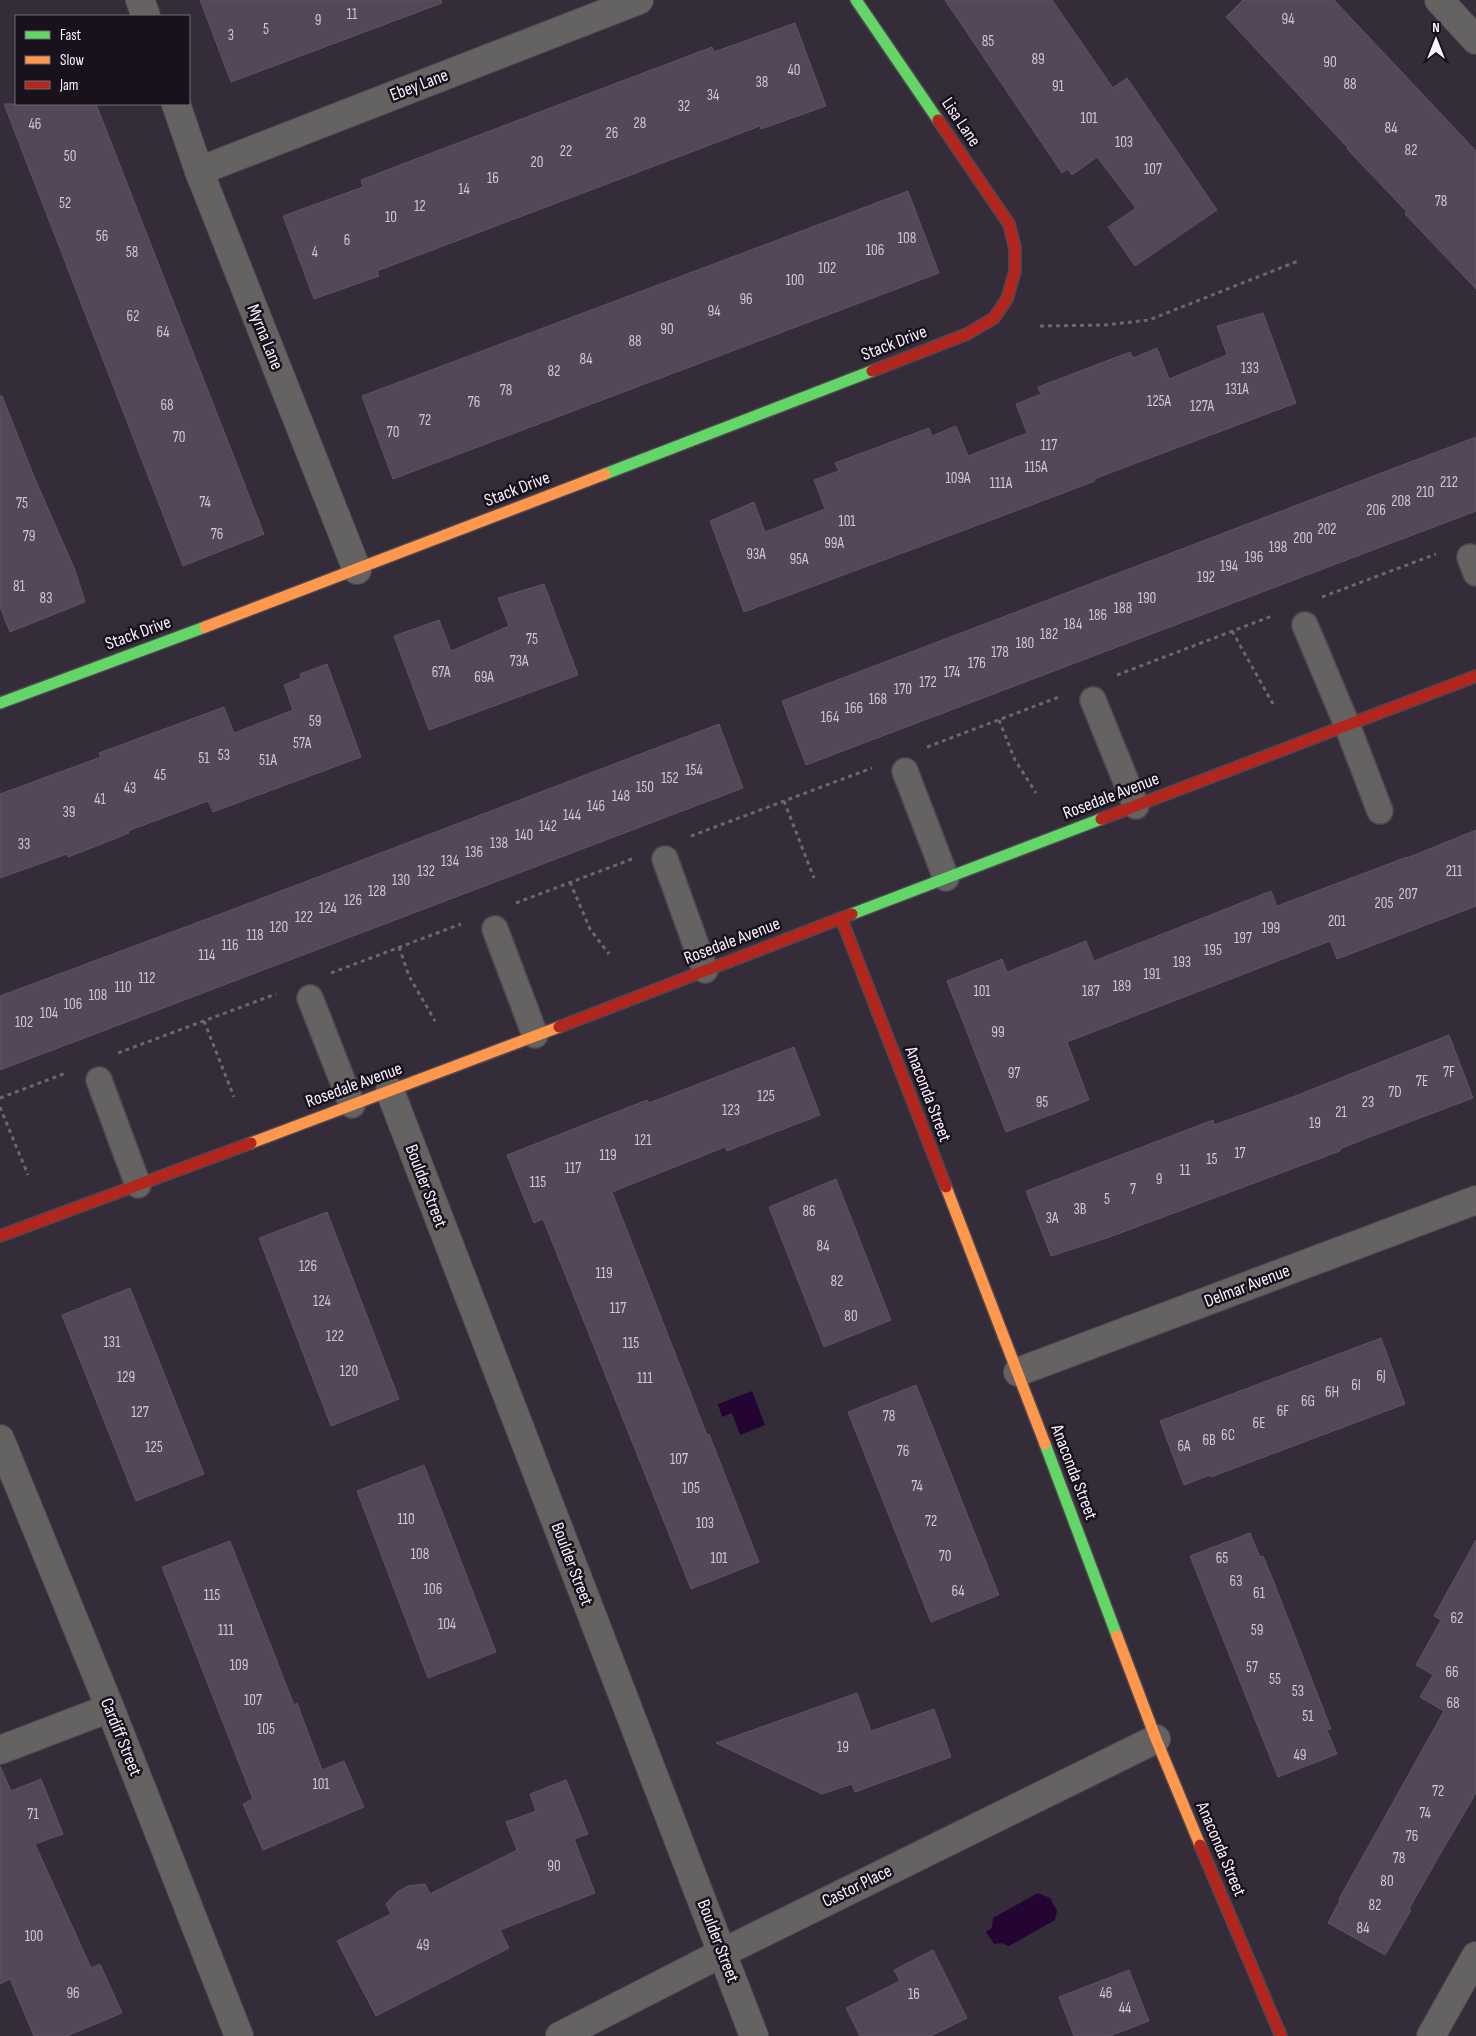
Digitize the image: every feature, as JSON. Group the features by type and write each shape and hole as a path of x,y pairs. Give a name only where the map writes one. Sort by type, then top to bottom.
{"street":[{"path":"140,0 146,15"},
{"name":"Ebey Lane","path":"199,171 640,0"},
{"name":"Lisa Lane","path":"856,0 1009,224 1015,248 1015,271"},
{"path":"1439,0 1476,40"},
{"name":"Myrna Lane","path":"176,105 199,171 357,570"},
{"name":"Stack Drive","path":"0,703 357,570 967,334 994,318 1007,299 1015,271"},
{"name":"Rosedale Avenue","path":"0,1236 390,1091 1476,676"},
{"name":"Anaconda Street","path":"841,918 1018,1372 1156,1739 1282,2036"},
{"name":"Boulder Street","path":"390,1091 754,2036"},
{"name":"Delmar Avenue","path":"1018,1372 1476,1200"},
{"name":"Cardiff Street","path":"1,1445 110,1708 239,2036"},
{"path":"0,1750 110,1708"},
{"name":"Castor Place","path":"560,2036 1156,1739"},
{"path":"1431,2036 1476,1956"}],"lane":[{"path":"1305,625 1347,725 1380,811"},
{"path":"1093,700 1136,806"},
{"path":"906,771 946,878"},
{"path":"665,859 705,970"},
{"path":"495,929 535,1035"},
{"path":"310,998 352,1105"},
{"path":"99,1080 138,1185"}],"path":[{"path":"1040,326 1104,325 1149,320 1298,260"},
{"path":"1313,600 1440,552"},
{"path":"1111,677 1277,614"},
{"path":"1232,631 1272,704"},
{"path":"924,748 1064,695"},
{"path":"999,720 1015,760 1036,793"},
{"path":"691,836 878,766"},
{"path":"784,801 814,878"},
{"path":"507,906 635,858"},
{"path":"570,882 590,929 609,954"},
{"path":"325,975 462,923"},
{"path":"400,947 409,976 435,1021"},
{"path":"116,1054 278,993"},
{"path":"204,1021 234,1097"},
{"path":"0,1098 71,1071"},
{"path":"0,1107 28,1175"}],"shaded area":[{"path":"752,1391 765,1425 740,1435 732,1413 722,1417 718,1404"},
{"path":"1038,1893 1050,1898 1057,1911 1055,1920 1009,1946 1001,1943 994,1944 986,1932 992,1928 993,1918"}],"building":[{"path":"200,0 441,0 442,3 231,82"},
{"path":"945,0 1052,0 1113,88 1127,78 1217,210 1135,266 1108,227 1136,208 1097,157 1072,175 1068,169 1062,173"},
{"path":"1243,0 1334,0 1476,151 1476,289 1405,214 1407,212 1226,17"},
{"path":"795,23 826,106 761,129 760,126 377,271 379,276 314,299 283,216 363,187 361,180 712,47 714,52"},
{"path":"4,104 96,105 264,534 183,566"},
{"path":"908,191 939,273 393,479 362,396"},
{"path":"1263,313 1296,403 1094,479 1095,481 744,612 710,521 754,502 765,532 825,509 814,480 839,471 835,463 929,428 932,436 956,426 968,456 1027,433 1016,404 1041,394 1038,387 1130,352 1133,358 1157,348 1169,379 1227,355 1217,326"},
{"path":"0,396 2,396 35,479 75,570 85,602 10,632 0,607"},
{"path":"1476,437 1476,511 806,765 782,701"},
{"path":"544,584 578,675 429,730 394,636 439,620 451,651 509,626 498,598"},
{"path":"327,664 361,757 213,812 208,801 128,831 129,833 68,857 67,854 0,878 0,794 101,757 99,753 224,707 234,733 293,710 284,685 301,678 300,674"},
{"path":"719,724 743,788 0,1070 0,996"},
{"path":"1476,830 1476,906 1337,959 1330,941 1067,1042 1089,1100 1006,1132 947,981 1002,959 1007,972 1086,941 1094,961 1271,891 1277,906 1407,858"},
{"path":"1449,1035 1473,1098 1367,1138 1340,1149 1340,1151 1107,1238 1051,1256 1026,1191 1213,1120 1214,1125 1290,1098"},
{"path":"794,1047 820,1115 727,1151 725,1147 612,1192 759,1562 691,1589 543,1219 534,1223 507,1155 647,1100 649,1103"},
{"path":"836,1179 891,1320 824,1347 769,1207"},
{"path":"327,1212 399,1399 331,1426 259,1238"},
{"path":"130,1288 204,1474 136,1501 62,1315"},
{"path":"1381,1338 1405,1404 1211,1477 1210,1475 1184,1485 1160,1421"},
{"path":"916,1385 999,1595 931,1622 848,1412"},
{"path":"424,1465 496,1652 428,1678 357,1491"},
{"path":"1250,1533 1260,1557 1263,1556 1273,1580 1331,1729 1327,1730 1337,1754 1278,1777 1190,1556"},
{"path":"1476,1540 1476,1793 1409,1909 1411,1910 1385,1955 1328,1923 1339,1899 1444,1711 1420,1697 1433,1675 1416,1665 1441,1620 1434,1616"},
{"path":"230,1541 294,1705 297,1703 322,1770 344,1761 364,1807 263,1850 243,1804 253,1799 162,1567"},
{"path":"857,1693 871,1731 934,1709 951,1757 855,1792 852,1784 822,1794 716,1743"},
{"path":"0,1766 11,1791 41,1779 63,1834 35,1844 91,1968 100,1964 122,2013 67,2036 34,2036 10,1979 0,1984"},
{"path":"566,1780 588,1834 574,1839 595,1893 500,1930 509,1948 376,2016 337,1941 391,1914 386,1904 397,1892 408,1886 425,1884 430,1894 517,1850 506,1822 536,1811 530,1794"},
{"path":"933,1950 967,2018 931,2036 860,2036 846,2008 900,1981 894,1970"},
{"path":"1129,1970 1149,2021 1110,2036 1074,2036 1059,1997"}],"traffic: fast":[{"path":"856,0 938,120"},
{"path":"605,474 872,371"},
{"path":"0,703 205,627"},
{"path":"852,914 1101,819"},
{"path":"1045,1444 1117,1636"}],"traffic: slow":[{"path":"205,627 605,474"},
{"path":"251,1143 559,1027"},
{"path":"946,1187 1045,1444"},
{"path":"1117,1636 1156,1739 1200,1845"}],"traffic: jam":[{"path":"872,371 967,334 994,318 1007,299 1015,271 1015,248 1009,224 938,120"},
{"path":"1101,819 1476,676"},
{"path":"559,1027 852,914"},
{"path":"841,918 946,1187"},
{"path":"0,1236 251,1143"},
{"path":"1200,1845 1281,2036"}]}
